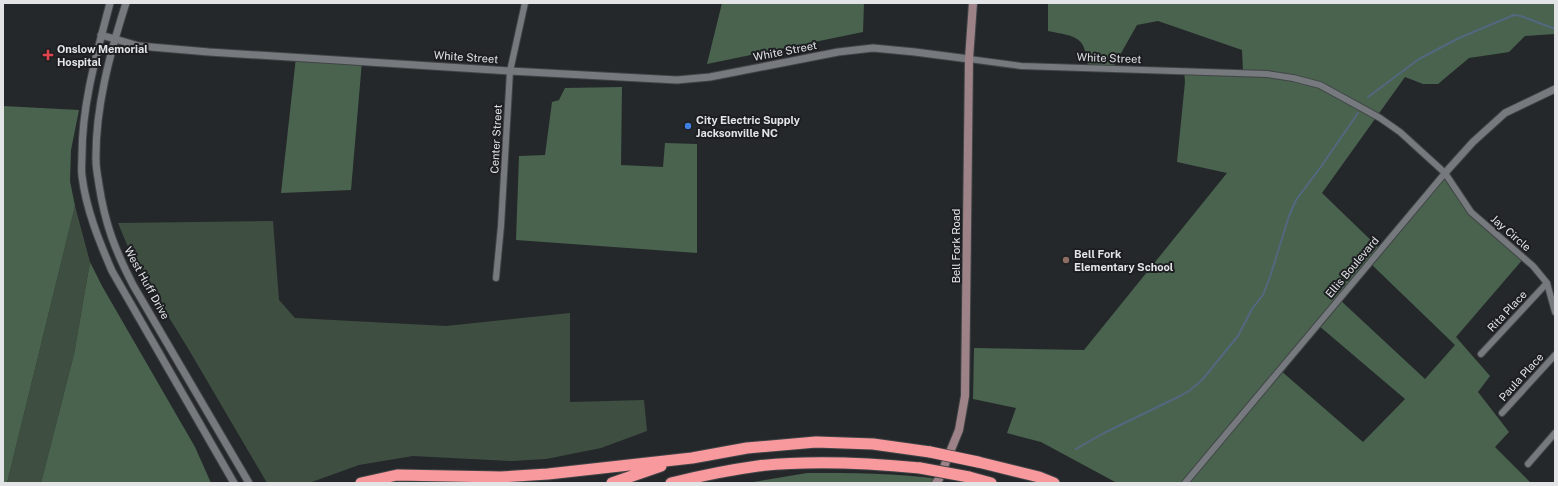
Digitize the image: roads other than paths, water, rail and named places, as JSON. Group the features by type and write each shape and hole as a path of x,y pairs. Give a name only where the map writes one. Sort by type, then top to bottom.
{"highway":[{"path":"361,483 397,475 501,477 548,474 692,458 748,448 816,442 873,444 930,452 1039,477 1054,483"},
{"path":"612,483 647,470 692,458"},
{"path":"671,483 758,466 804,463 868,463 920,468 969,477 991,483"}],"main road":[{"name":"Bell Fork Road","path":"936,483 959,430 966,396 969,59 973,3"}],"street":[{"path":"110,3 85,109 82,142 82,176 88,203 99,240 112,271 234,483"},
{"name":"West Huff Drive","path":"126,3 115,40 97,127 96,162 106,223 117,254 133,285 249,483"},
{"name":"Center Street","path":"496,278 501,226 510,72 525,3"},
{"name":"White Street","path":"102,35 139,46 208,52 510,72 677,80 710,77 838,52 873,48 1021,66 1243,72 1293,78 1320,85 1380,118 1400,132 1445,173"},
{"name":"Ellis Boulevard","path":"1184,483 1445,173 1473,142 1505,113 1555,89"},
{"name":"Jay Circle","path":"1445,173 1470,212 1533,266 1547,283 1555,312"},
{"name":"Rita Place","path":"1481,354 1547,283"},
{"name":"Paula Place","path":"1502,413 1555,355"},
{"path":"1528,464 1555,433"}],"waterway":[{"path":"1368,97 1419,59 1459,38 1514,15 1521,16 1555,29"},
{"path":"1076,449 1104,433 1180,396 1189,391 1202,380 1238,336 1252,309 1263,295 1289,216 1296,200 1358,113"}],"place":[{"name":"Onslow Memorial Hospital","path":"48,55"},
{"name":"City Electric Supply Jacksonville NC","path":"688,126"},
{"name":"Bell Fork Elementary School","path":"1066,260"}]}
